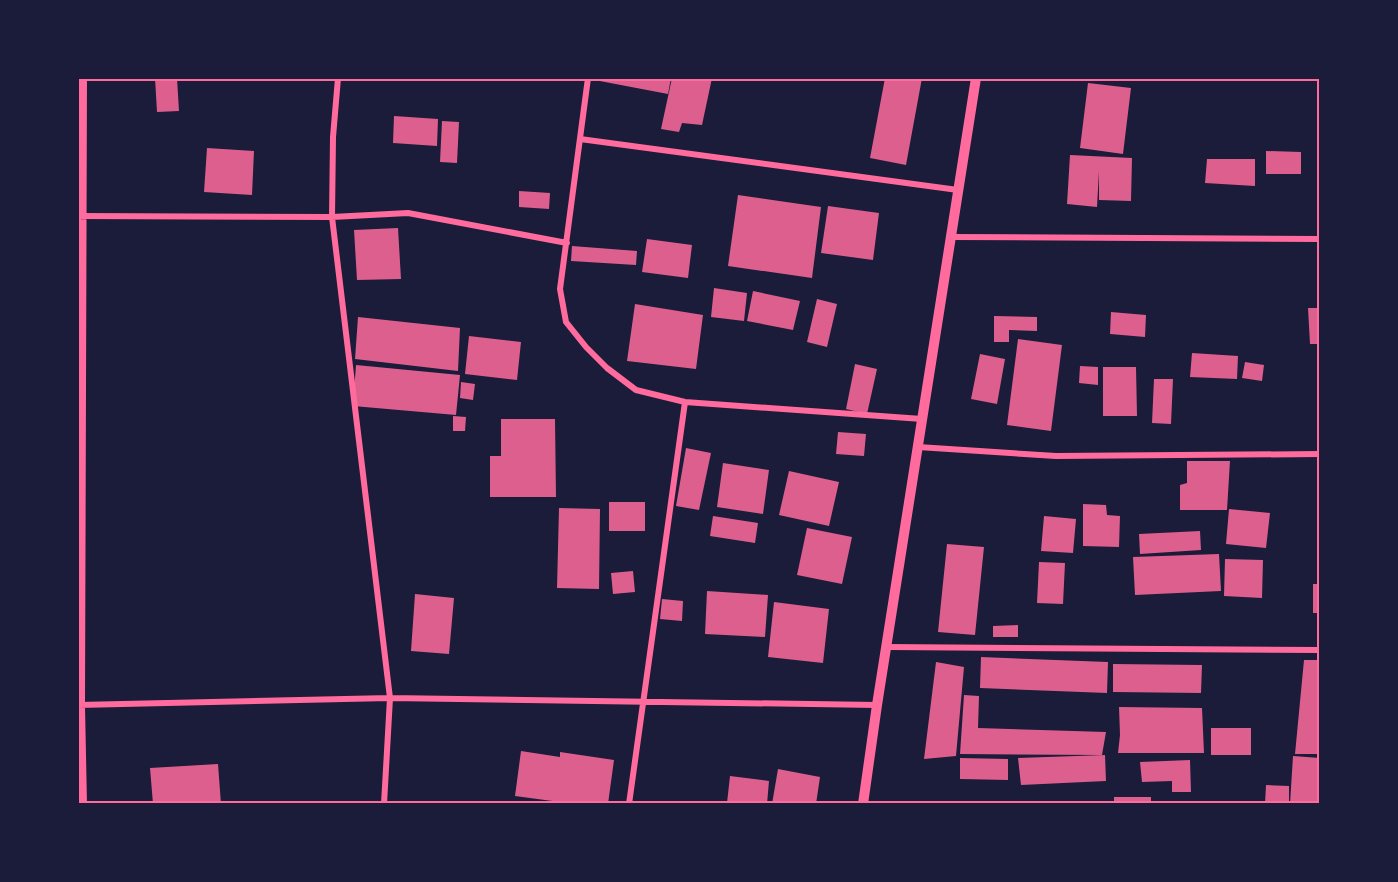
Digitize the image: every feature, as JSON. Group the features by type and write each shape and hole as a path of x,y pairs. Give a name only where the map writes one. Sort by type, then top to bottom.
{"street":[{"path":"84,78 80,216 80,706 84,804"},
{"path":"339,78 333,137 332,217 390,698 384,804"},
{"path":"588,78 560,289 566,322 606,368 636,390 685,402 922,419"},
{"path":"863,804 976,78"},
{"path":"580,139 958,190"},
{"path":"80,216 332,217 408,213 567,243"},
{"path":"951,237 1320,238"},
{"path":"629,804 685,402"},
{"path":"918,447 1056,456 1320,454"},
{"path":"887,647 1320,650"},
{"path":"80,706 390,698 877,705"}],"building":[{"path":"155,78 177,78 179,111 157,112"},
{"path":"584,78 671,78 668,94"},
{"path":"672,78 712,78 702,125 682,123 679,132 661,129"},
{"path":"885,78 922,78 906,165 870,158"},
{"path":"1088,83 1131,88 1123,154 1080,148"},
{"path":"394,116 438,119 437,146 393,143"},
{"path":"442,121 459,122 457,163 440,162"},
{"path":"207,148 254,151 252,195 204,192"},
{"path":"1266,151 1301,152 1301,174 1266,174"},
{"path":"1070,155 1132,158 1131,201 1099,200 1099,171 1097,207 1067,204"},
{"path":"1207,159 1255,159 1255,186 1205,183"},
{"path":"519,191 550,193 549,209 519,207"},
{"path":"738,195 821,207 812,278 728,266"},
{"path":"828,206 879,213 873,260 821,253"},
{"path":"398,228 401,279 357,280 354,230"},
{"path":"647,239 692,245 688,278 642,272"},
{"path":"572,246 637,251 636,265 571,261"},
{"path":"714,288 747,293 744,321 711,317"},
{"path":"753,291 800,301 793,330 747,321"},
{"path":"817,299 837,304 827,347 807,342"},
{"path":"635,304 703,315 696,369 627,361"},
{"path":"1308,308 1320,308 1320,344 1310,344"},
{"path":"1111,312 1146,315 1145,337 1110,334"},
{"path":"994,316 1037,317 1037,331 1009,330 1009,342 994,342"},
{"path":"358,317 460,328 458,371 355,359"},
{"path":"469,336 521,342 517,380 465,374"},
{"path":"1018,339 1062,345 1051,431 1007,425"},
{"path":"1192,353 1238,356 1237,379 1190,377"},
{"path":"980,354 1005,359 997,404 971,399"},
{"path":"1245,362 1264,365 1262,381 1242,378"},
{"path":"855,364 877,369 867,414 846,409"},
{"path":"356,365 460,375 456,415 353,406"},
{"path":"1080,366 1098,367 1098,385 1079,383"},
{"path":"1103,367 1136,367 1137,416 1103,416"},
{"path":"1154,379 1173,379 1171,424 1152,423"},
{"path":"461,382 475,384 473,400 460,398"},
{"path":"453,416 466,417 465,431 453,431"},
{"path":"501,419 555,419 556,497 490,497 490,456 501,456"},
{"path":"838,432 866,434 864,456 836,454"},
{"path":"686,448 711,453 699,510 676,506"},
{"path":"1187,461 1230,461 1227,510 1180,510 1180,485 1187,483"},
{"path":"723,463 769,470 763,514 717,507"},
{"path":"789,471 839,482 829,526 779,515"},
{"path":"609,502 645,502 645,531 609,531"},
{"path":"1083,504 1106,505 1107,515 1120,516 1119,547 1083,546"},
{"path":"559,508 600,509 599,589 557,588"},
{"path":"1229,509 1270,513 1266,548 1226,544"},
{"path":"713,516 758,523 755,543 710,536"},
{"path":"1044,516 1076,519 1073,553 1041,551"},
{"path":"807,528 852,537 842,584 797,575"},
{"path":"1200,531 1201,550 1140,554 1139,534"},
{"path":"947,544 984,547 975,635 938,632"},
{"path":"1317,549 1320,549 1320,613 1313,613 1313,584 1317,584"},
{"path":"1219,554 1221,591 1135,595 1133,557"},
{"path":"1225,559 1263,560 1262,598 1224,596"},
{"path":"1039,562 1065,563 1063,604 1037,603"},
{"path":"633,571 635,592 613,594 611,573"},
{"path":"707,591 768,595 765,637 705,634"},
{"path":"415,594 454,598 449,654 411,651"},
{"path":"662,599 683,601 682,621 660,619"},
{"path":"774,602 829,609 823,663 768,657"},
{"path":"1018,625 1018,637 993,637 993,626"},
{"path":"981,657 1108,662 1107,693 980,688"},
{"path":"1304,660 1320,660 1320,754 1295,754"},
{"path":"936,662 964,667 956,756 924,759"},
{"path":"1113,664 1202,665 1201,693 1113,692"},
{"path":"964,695 979,696 978,728 1106,732 1102,755 960,754"},
{"path":"1119,707 1202,708 1204,753 1118,753"},
{"path":"1211,728 1251,728 1251,755 1211,755"},
{"path":"521,751 560,757 560,752 614,760 608,804 575,804 515,796"},
{"path":"1105,755 1106,781 1021,785 1018,758"},
{"path":"1293,756 1320,758 1320,804 1290,804"},
{"path":"960,758 1008,759 1008,780 960,779"},
{"path":"1190,760 1191,792 1172,792 1172,781 1142,782 1140,762"},
{"path":"218,764 221,804 153,804 150,768"},
{"path":"778,769 820,777 816,804 772,804"},
{"path":"730,776 769,781 767,804 727,803"},
{"path":"1266,785 1289,786 1289,804 1265,804"},
{"path":"1114,797 1151,797 1151,804 1114,804"}]}
